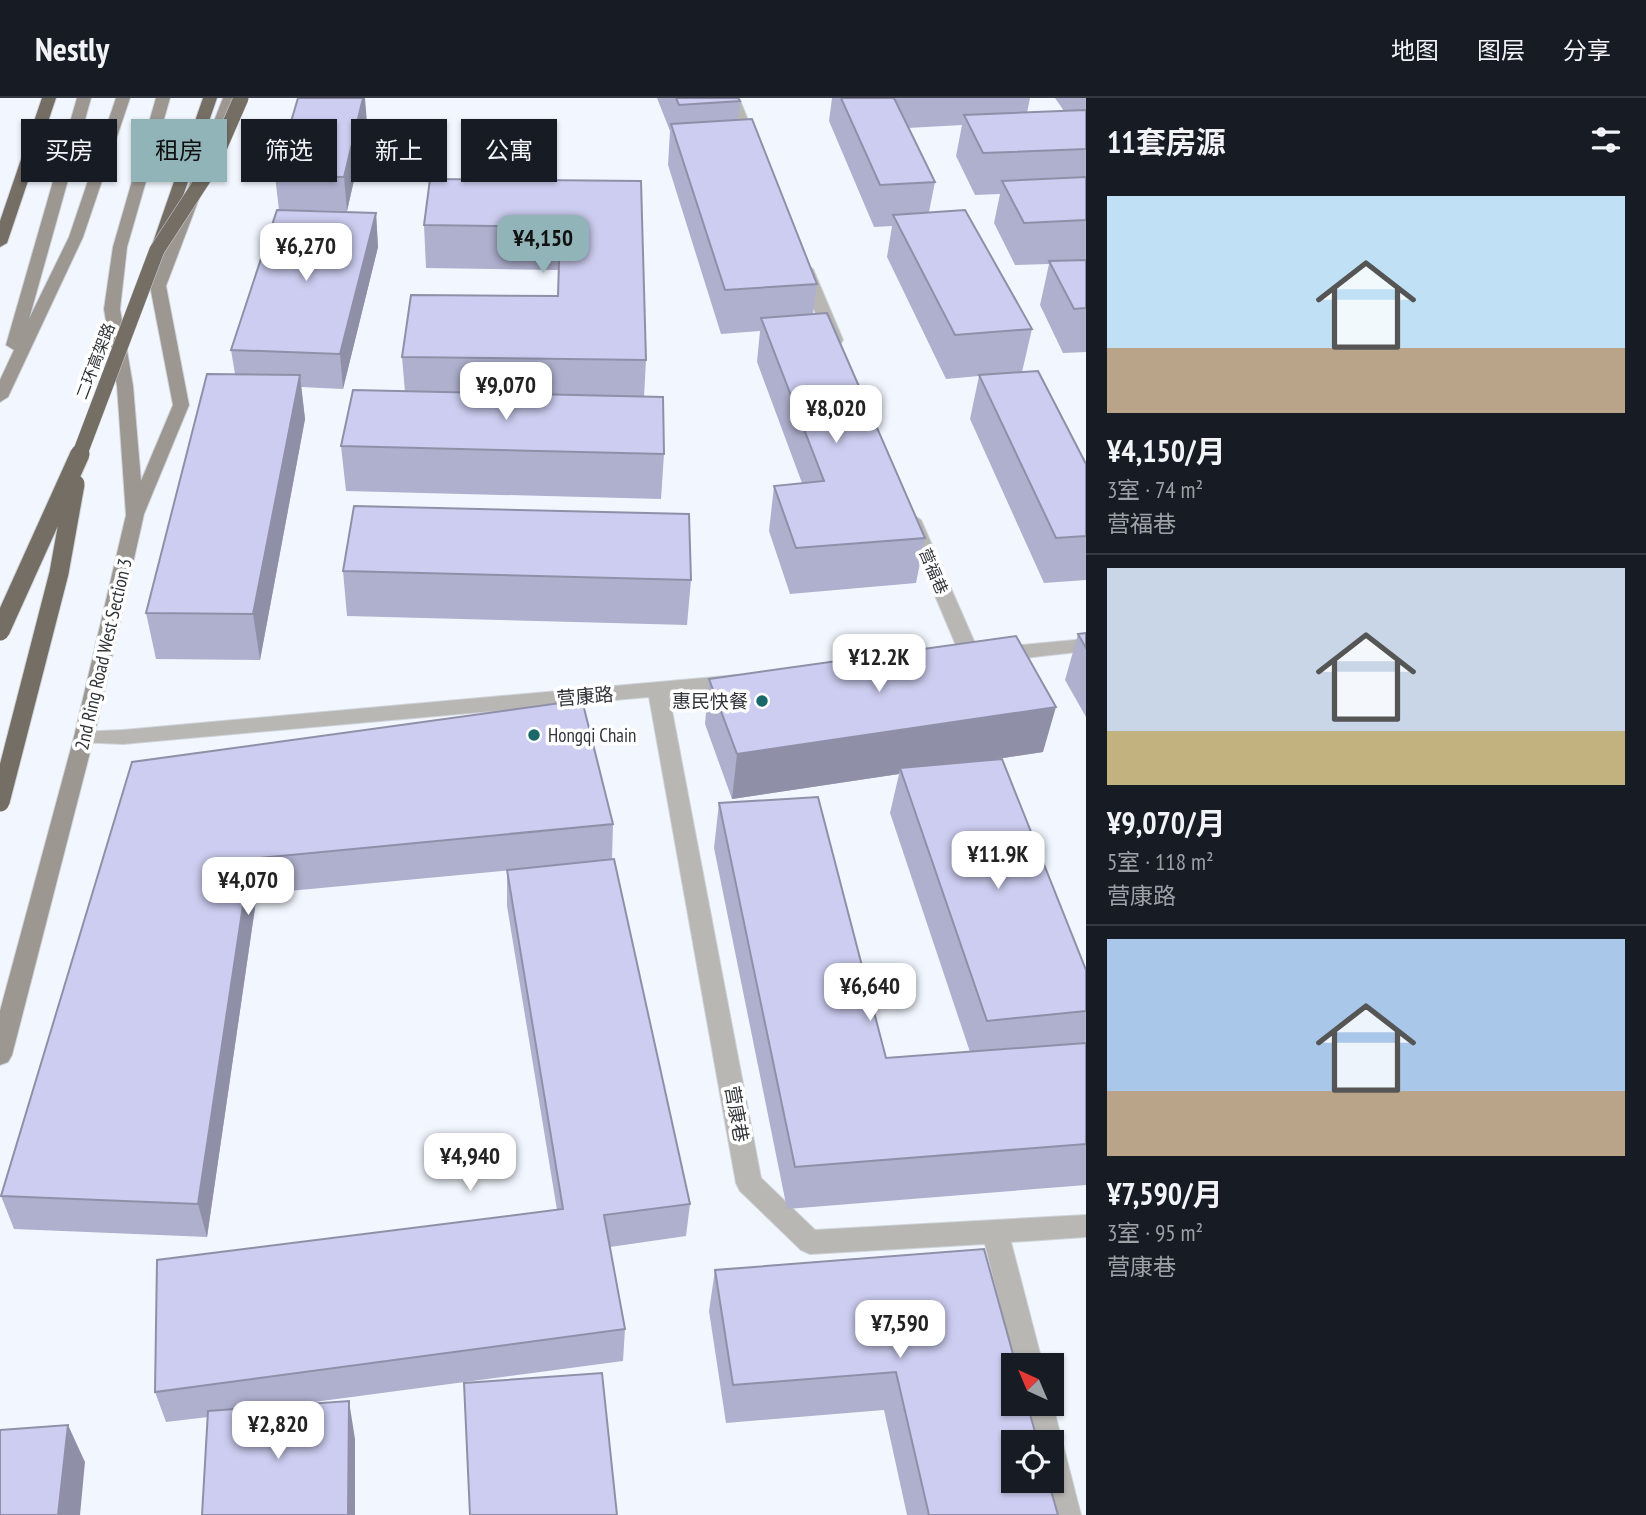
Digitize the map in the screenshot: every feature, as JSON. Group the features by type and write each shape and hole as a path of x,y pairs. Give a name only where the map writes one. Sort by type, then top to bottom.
{"highway":[{"path":"0,243 49,98"},
{"name":"二环高架路","path":"0,631 80,455 157,250 209,98"},
{"path":"157,250 211,167 241,98"},
{"path":"0,802 59,573 80,455"}],"main road":[{"path":"0,397 84,98"},
{"path":"0,397 76,237 123,98"},
{"name":"2nd Ring Road West Section 3","path":"0,1055 84,737 135,515 125,386 112,309 120,247 163,98"},
{"path":"135,515 181,405 158,286 230,98"}],"street":[{"path":"732,98 759,162"},
{"path":"797,250 840,352"},
{"name":"营福巷","path":"906,505 964,658 1086,645"},
{"name":"营康路","path":"84,737 123,737 753,680"},
{"name":"营康巷","path":"658,690 750,1183 810,1242 1086,1226"},
{"path":"995,1231 1026,1353"},
{"path":"1062,1493 1067,1515"}],"building":[{"path":"298,98 363,98 358,119 351,119 351,148 344,177 337,177 337,119 292,119"},
{"path":"676,98 738,98 740,101 679,105"},
{"path":"841,98 894,98 935,182 880,185"},
{"path":"1086,110 1086,149 983,153 964,115"},
{"path":"752,119 817,284 725,290 671,124"},
{"path":"1086,177 1086,220 1024,223 1002,181"},
{"path":"447,179 461,179 461,182 641,181 646,360 402,357 411,295 558,296 560,227 424,225 430,182 447,182"},
{"path":"277,210 376,213 340,354 231,350"},
{"path":"965,210 1032,329 955,335 893,215"},
{"path":"1086,260 1086,308 1074,309 1049,261"},
{"path":"827,313 925,538 796,548 774,486 824,481 761,318"},
{"path":"1038,371 1086,464 1086,536 1056,538 979,375"},
{"path":"207,374 300,375 253,614 146,613"},
{"path":"353,390 663,397 664,454 341,446"},
{"path":"354,506 689,514 691,580 343,571"},
{"path":"1086,633 1086,648 1078,634"},
{"path":"1016,636 1056,707 737,754 709,679"},
{"path":"582,700 613,824 250,859 198,1204 1,1196 132,762"},
{"path":"1002,759 1086,970 1086,1011 987,1021 900,768"},
{"path":"818,797 886,1058 1086,1043 1086,1144 795,1167 719,803"},
{"path":"614,859 690,1204 604,1215 625,1329 155,1392 157,1260 563,1209 507,870"},
{"path":"984,1249 1013,1353 1001,1353 1001,1416 1030,1416 1035,1430 1001,1430 1001,1493 1052,1493 1058,1515 929,1515 896,1372 733,1385 715,1270"},
{"path":"602,1373 617,1515 470,1515 464,1383"},
{"path":"349,1401 348,1515 202,1515 208,1411"},
{"path":"68,1425 58,1515 0,1515 0,1430"}],"place":[{"name":"惠民快餐","path":"762,701"},
{"name":"Hongqi Chain","path":"534,735"}]}
